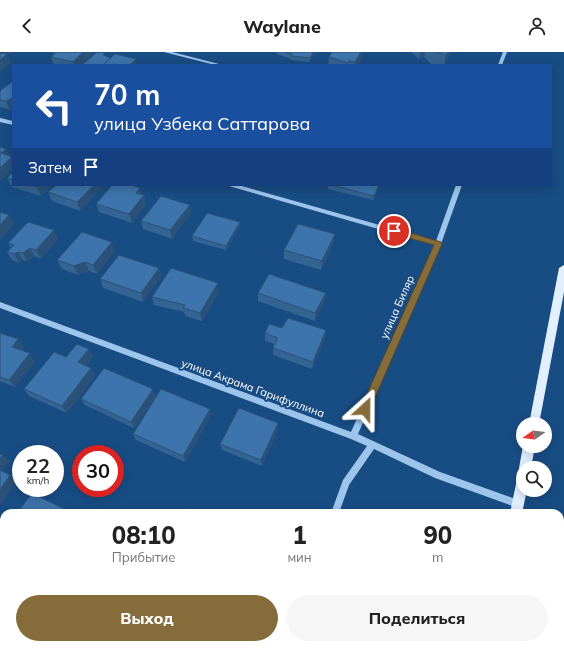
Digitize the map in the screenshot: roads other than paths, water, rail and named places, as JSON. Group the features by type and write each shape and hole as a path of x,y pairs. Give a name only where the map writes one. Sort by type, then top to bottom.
{"main road":[{"path":"535,417 564,268"},
{"path":"517,509 519,497"}],"street":[{"path":"166,52 217,64"},
{"path":"500,64 505,52"},
{"path":"0,120 12,123"},
{"path":"235,186 438,244"},
{"name":"улица Биляр","path":"353,436 438,244 459,186"},
{"name":"улица Акрама Гарифуллина","path":"0,306 353,436 372,446 517,509"},
{"path":"336,509 346,483 372,446"}]}
